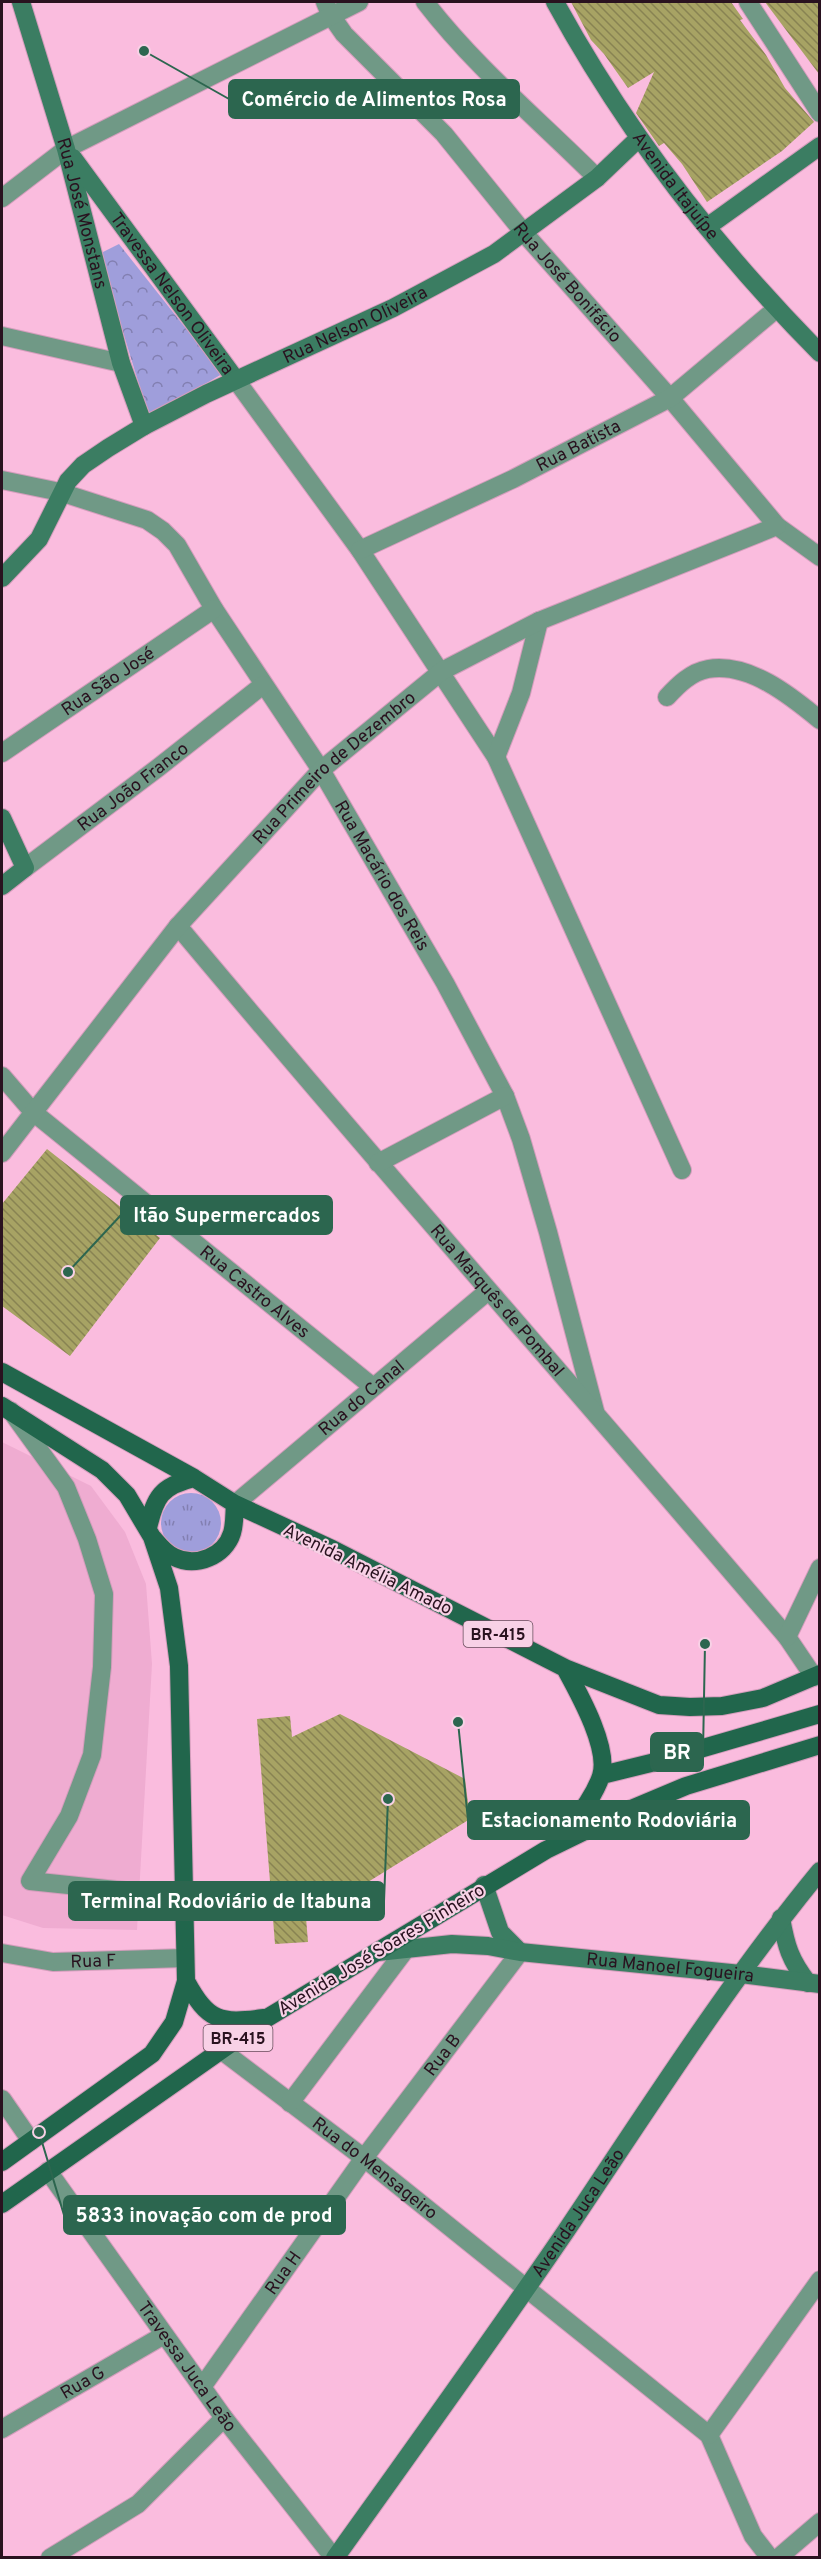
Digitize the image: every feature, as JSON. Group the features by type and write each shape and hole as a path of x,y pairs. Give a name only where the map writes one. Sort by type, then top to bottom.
{"main road":[{"name":"Rua José Monstans","path":"21,2 66,149 121,363 144,426"},
{"name":"Avenida Itajuípe","path":"555,2 639,138 707,227 776,309 819,352"},
{"name":"Rua Nelson Oliveira","path":"60,492 83,465 144,426 236,380 393,308 494,254 597,178 639,138"},
{"path":"707,227 819,146"},
{"name":"Travessa Nelson Oliveira","path":"66,149 236,380"},
{"path":"2,578 39,539 50,521 60,492"},
{"path":"2,818 25,868"},
{"name":"Rua João Franco","path":"2,886 25,868"},
{"name":"Avenida Amélia Amado","path":"2,1372 194,1478 235,1504 332,1549 565,1668 659,1705 722,1706 763,1698 817,1675"},
{"path":"2,2162 152,2054 174,2022 186,1981 179,1666 169,1588 150,1533 127,1495 102,1470 6,1408"},
{"path":"150,1533 157,1498 165,1488 194,1478"},
{"path":"150,1533 173,1557 187,1561 201,1561 214,1556 225,1546 232,1534 235,1504"},
{"path":"558,1844 584,1808 602,1775 599,1743 582,1700 565,1668"},
{"path":"602,1775 655,1762 819,1714"},
{"name":"BR-415","path":"558,1844 624,1812 686,1786 819,1745"},
{"name":"Avenida José Soares Pinheiro","path":"2,2204 267,2018 484,1885 558,1844"},
{"name":"Avenida Juca Leão","path":"335,2558 526,2289 741,1974 819,1870"},
{"path":"484,1885 500,1932 520,1952"},
{"path":"781,1918 787,1949 796,1967 814,1984"},
{"name":"Rua Manoel Fogueira","path":"378,1952 452,1944 488,1946 520,1952 741,1974 814,1984"},
{"path":"186,1981 199,2004 219,2019 238,2022 267,2018"}],"street":[{"path":"2,198 66,149 327,8 359,2"},
{"path":"425,2 484,70 597,178"},
{"path":"748,2 819,113"},
{"name":"Rua José Bonifácio","path":"327,8 344,34 444,134 524,233 670,398 777,526 819,557"},
{"name":"Rua Batista","path":"360,550 513,479 670,398 776,309"},
{"path":"2,336 121,363"},
{"path":"236,380 360,550 442,671 496,757 682,1170"},
{"name":"Rua Macário dos Reis","path":"2,480 60,492 147,520 163,531 177,545 214,609 321,770 446,983 505,1096 521,1140 548,1232 595,1411"},
{"name":"Rua Primeiro de Dezembro","path":"2,1153 178,926 321,770 442,671 539,621 777,526"},
{"name":"Rua São José","path":"2,753 214,609"},
{"path":"496,757 520,693 539,621"},
{"path":"667,697 684,679 706,669 723,668 759,678 786,693 819,720"},
{"name":"Rua João Franco","path":"25,868 159,768 263,684"},
{"name":"Rua Marquês de Pombal","path":"178,926 378,1163 595,1411 817,1675"},
{"name":"Rua Castro Alves","path":"2,1076 33,1112 373,1388"},
{"path":"378,1163 505,1096"},
{"name":"Rua do Canal","path":"235,1504 488,1290"},
{"path":"6,1408 66,1487 87,1539 104,1594 102,1667 92,1755 69,1816 30,1881 183,1896"},
{"path":"787,1637 819,1568"},
{"name":"Avenida José Soares Pinheiro","path":"290,2103 406,1949"},
{"name":"Rua B","path":"364,2158 520,1952"},
{"name":"Rua F","path":"2,1953 53,1962 185,1958"},
{"name":"Rua do Mensageiro","path":"221,2050 364,2158 526,2289"},
{"path":"2,2099 31,2141"},
{"name":"Rua H","path":"202,2387 364,2158"},
{"name":"Travessa Juca Leão","path":"48,2171 224,2418 335,2558"},
{"path":"709,2435 819,2280"},
{"path":"526,2289 709,2435 753,2536 770,2558"},
{"name":"Rua G","path":"2,2429 164,2335"},
{"path":"50,2558 138,2504 224,2418"},
{"path":"778,2558 819,2522"}],"shaded area":[{"path":"2,1442 91,1486 125,1532 146,1584 152,1664 137,1930 43,1928 2,1915"}],"green space":[{"path":"119,244 222,374 149,417 99,254"},
{"path":"185,1493 197,1493 208,1498 216,1506 221,1523 219,1535 208,1548 197,1553 185,1553 174,1548 166,1540 161,1529 161,1517 166,1506 174,1498"}],"building":[{"path":"571,2 731,2 743,19 740,20 766,55 785,88 814,122 782,151 707,202 682,164 664,143 659,146 636,113 654,72 628,88 591,40"},
{"path":"765,2 819,2 819,74"},
{"path":"47,1149 160,1238 70,1356 2,1306 2,1204"},
{"path":"340,1714 465,1779 470,1819 355,1890 303,1881 308,1942 275,1944 257,1719 290,1716 292,1737"}],"place":[{"name":"Comércio de Alimentos Rosa","path":"144,51"},
{"name":"Itão Supermercados","path":"68,1272"},
{"name":"BR","path":"705,1644"},
{"name":"Estacionamento Rodoviária","path":"458,1722"},
{"name":"Terminal Rodoviário de Itabuna","path":"388,1799"},
{"name":"5833 inovação com de prod","path":"39,2132"}]}
